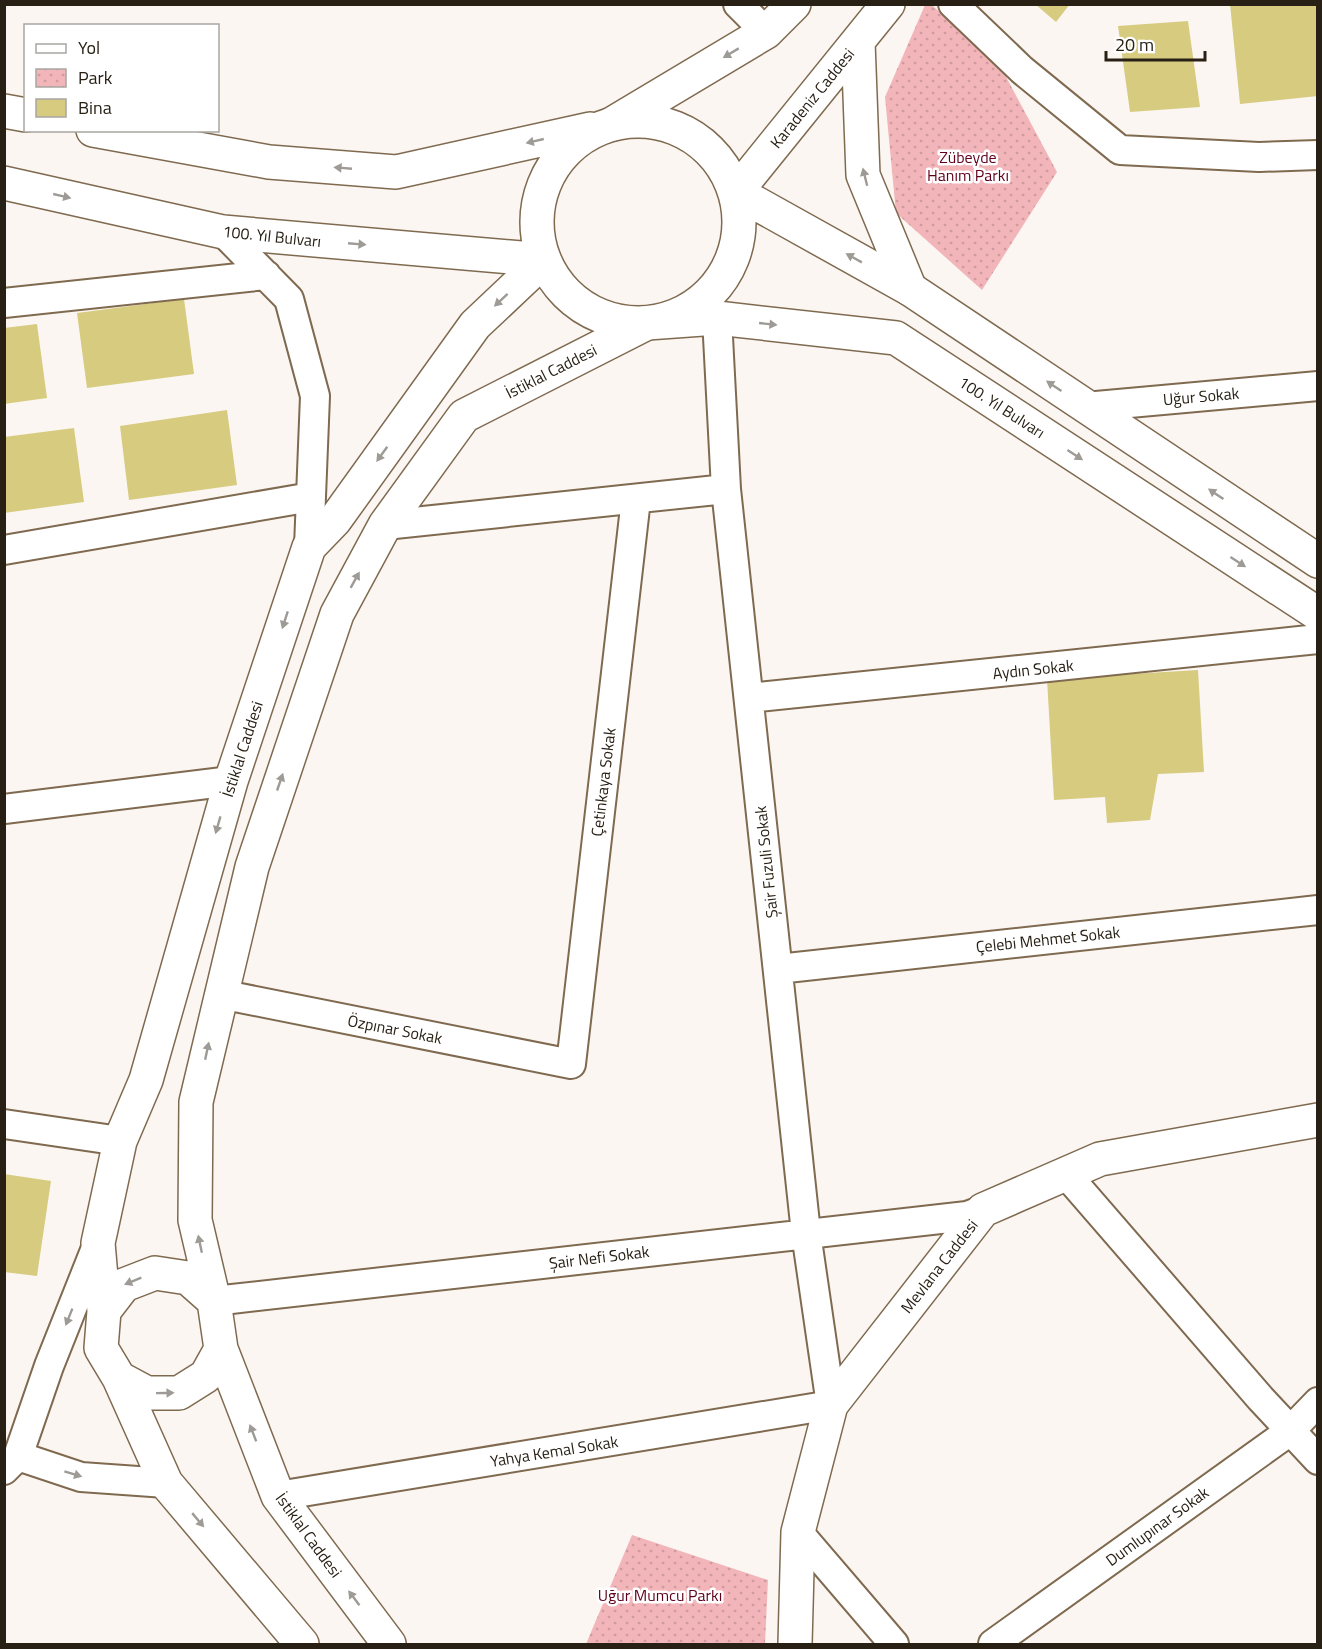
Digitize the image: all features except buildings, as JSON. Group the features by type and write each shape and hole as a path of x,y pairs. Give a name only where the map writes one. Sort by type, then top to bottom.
{"main road":[{"path":"104,132 269,162 396,172 612,124 643,121 674,127 701,142 722,165 736,192 740,222 735,252 722,279 702,300 676,316 647,323 615,321 585,309 561,288 543,260 536,227 540,193 556,162 580,138 612,124 766,32 794,4"},
{"name":"Karadeniz Caddesi","path":"736,192 888,4"},
{"path":"858,42 862,175 910,289"},
{"path":"4,111 24,115"},
{"name":"100. Yıl Bulvarı","path":"4,183 223,232 543,260"},
{"path":"736,192 910,289 1317,561"},
{"name":"İstiklal Caddesi","path":"104,1311 98,1243 120,1141 146,1080 231,781 309,546 335,520 475,325 543,260"},
{"name":"100. Yıl Bulvarı","path":"647,323 717,318 896,338 1317,614"},
{"name":"İstiklal Caddesi","path":"214,1301 195,1220 196,1102 252,867 337,614 385,525 464,416 647,323"},
{"name":"Mevlana Caddesi","path":"795,1644 798,1532 831,1405 983,1210 1100,1159 1317,1120"},
{"path":"119,1378 147,1393 179,1393 206,1376 221,1349 214,1301 188,1278 155,1272 124,1285 104,1311 101,1347 119,1378 166,1483 302,1644"},
{"name":"İstiklal Caddesi","path":"221,1349 278,1496 389,1644"}],"street":[{"path":"738,4 766,32"},
{"path":"953,4 1023,70 1120,150 1259,157 1317,155"},
{"path":"223,232 289,299 315,396 309,546"},
{"path":"4,303 266,275"},
{"name":"Şair Fuzuli Sokak","path":"717,318 726,489 806,1233 831,1405"},
{"name":"Uğur Sokak","path":"1085,407 1317,386"},
{"path":"385,525 726,489"},
{"path":"4,550 311,497"},
{"name":"Çetinkaya Sokak","path":"571,1064 636,499"},
{"name":"Aydın Sokak","path":"748,698 1317,639"},
{"path":"4,809 231,781"},
{"name":"Çelebi Mehmet Sokak","path":"778,969 1317,910"},
{"name":"Özpınar Sokak","path":"220,994 571,1064"},
{"path":"4,1124 120,1141"},
{"path":"1066,1174 1317,1460"},
{"name":"Şair Nefi Sokak","path":"214,1301 967,1216 983,1210"},
{"path":"98,1243 11,1463 81,1477 166,1483"},
{"name":"Dumlupınar Sokak","path":"993,1644 1290,1431 1317,1402"},
{"name":"Yahya Kemal Sokak","path":"278,1496 831,1405"},
{"path":"798,1532 894,1644"}],"green space":[{"name":"Zübeyde Hanım Parkı","path":"925,5 932,5 1005,75 1057,172 982,290 896,213 885,97"},
{"name":"Uğur Mumcu Parkı","path":"632,1535 768,1580 765,1644 586,1644"}]}
